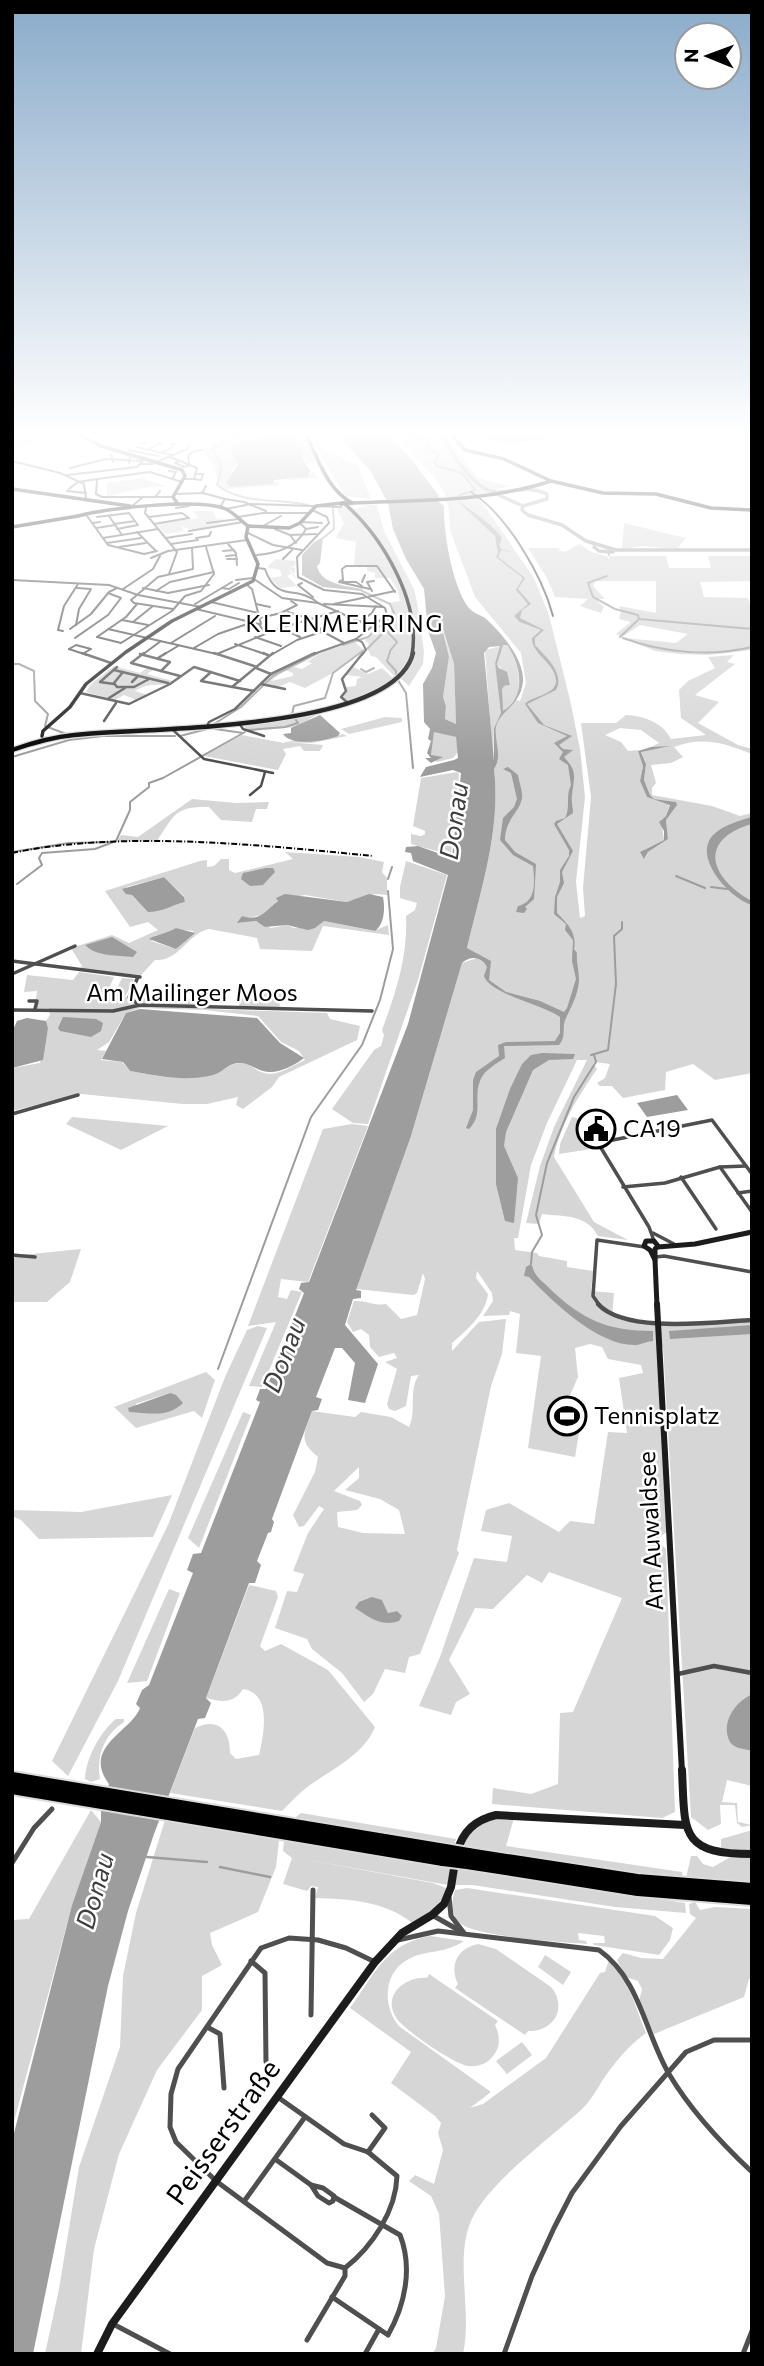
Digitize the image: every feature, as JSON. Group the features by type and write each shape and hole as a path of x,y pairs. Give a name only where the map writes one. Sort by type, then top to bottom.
{"highway":[{"path":"12,1778 54,1790 444,1855 637,1880 752,1889"},
{"path":"12,1788 54,1790"},
{"path":"468,1858 638,1890 752,1900"}],"main road":[{"path":"12,750 43,738 173,730 239,722 350,704 374,695 401,677 410,664 413,646 413,625 408,599 394,568 374,541"}],"street":[{"path":"107,543 118,541"},
{"path":"169,541 177,550"},
{"path":"171,544 184,541"},
{"path":"137,604 122,620 97,637 119,644 174,609 186,595 197,593 209,585 214,568 206,547 200,541"},
{"path":"151,558 177,550 240,541"},
{"path":"43,738 47,728 70,707 86,684 111,663 197,608 247,585 254,579 258,566 257,555 248,541"},
{"path":"268,541 285,548 302,550"},
{"path":"207,726 209,722 235,709 271,674 324,649 358,640 370,626 385,618 387,612 384,607 368,596 326,590 303,582 297,574 297,557 310,541"},
{"path":"514,541 540,580 554,616"},
{"path":"116,547 148,542 161,553"},
{"path":"107,543 144,554 157,551"},
{"path":"257,555 270,554 296,543"},
{"path":"228,544 234,550 237,565"},
{"path":"174,609 131,601 135,594 158,577 193,569 192,548"},
{"path":"130,551 136,550"},
{"path":"169,575 177,550"},
{"path":"223,551 234,550"},
{"path":"283,559 293,550"},
{"path":"123,589 155,568 161,553"},
{"path":"226,557 237,557"},
{"path":"378,565 395,591 341,581 342,569 347,566 378,565"},
{"path":"258,566 265,569 267,578 281,590 314,599"},
{"path":"208,573 214,568"},
{"path":"156,591 170,582 193,579 214,572"},
{"path":"365,575 368,596"},
{"path":"197,608 206,596 234,581 254,579 272,593 292,601 384,607"},
{"path":"12,580 118,587 135,594 179,601 216,615 260,624 275,630"},
{"path":"341,581 367,587"},
{"path":"367,587 374,581"},
{"path":"303,582 298,584 320,604 370,626"},
{"path":"52,634 58,630 62,610 78,583"},
{"path":"222,588 229,589 239,583"},
{"path":"143,589 168,593 209,585"},
{"path":"247,585 252,589 260,624 266,633"},
{"path":"75,587 91,589 76,625"},
{"path":"70,629 93,612 108,593 118,587"},
{"path":"324,596 326,590"},
{"path":"75,638 105,617 121,599 108,593"},
{"path":"197,593 206,596"},
{"path":"334,604 368,596"},
{"path":"260,618 297,605 292,601"},
{"path":"211,602 258,613"},
{"path":"256,604 270,607"},
{"path":"133,622 152,606"},
{"path":"361,621 371,614 376,606"},
{"path":"286,611 310,618"},
{"path":"217,654 253,637 338,611"},
{"path":"171,643 216,615"},
{"path":"76,620 82,621"},
{"path":"122,620 148,625"},
{"path":"303,621 344,643"},
{"path":"320,629 332,622"},
{"path":"194,648 229,630 252,623"},
{"path":"222,627 229,630"},
{"path":"281,628 300,638"},
{"path":"108,629 217,654 271,674"},
{"path":"58,630 63,631"},
{"path":"232,687 268,655 300,638 324,631"},
{"path":"253,637 282,647"},
{"path":"350,704 341,697 346,691 341,681 365,653 358,640"},
{"path":"160,641 131,663 180,676"},
{"path":"235,644 268,655"},
{"path":"84,653 91,648 76,645 69,649 111,663"},
{"path":"158,658 180,645"},
{"path":"140,654 171,663 160,671"},
{"path":"79,693 128,705 170,684 194,667 240,681"},
{"path":"125,688 100,681 116,668 170,684"},
{"path":"114,684 123,672"},
{"path":"211,672 201,681 254,691"},
{"path":"132,682 138,676"},
{"path":"107,699 125,688 137,686 150,679"},
{"path":"263,684 285,689"},
{"path":"104,722 117,702"},
{"path":"239,722 245,730 264,736"},
{"path":"173,730 197,756 273,773"},
{"path":"250,795 261,786 265,771"},
{"path":"12,974 75,946"},
{"path":"12,961 139,977 128,997 140,1005"},
{"path":"29,1002 37,1001 35,1009"},
{"name":"Am Mailinger Moos","path":"12,1010 113,1011 140,1005 372,1011"},
{"path":"12,1114 78,1095"},
{"path":"598,1143 712,1120 752,1174"},
{"path":"584,1126 598,1143 650,1231 662,1240 680,1245"},
{"path":"623,1187 665,1183 720,1167 746,1166"},
{"path":"720,1167 752,1212"},
{"path":"681,1177 716,1229"},
{"path":"738,1193 752,1191"},
{"path":"650,1231 651,1245"},
{"path":"670,1257 667,1254 668,1249 680,1245 752,1232"},
{"path":"680,1245 632,1247 601,1238 597,1240 593,1287 598,1304 609,1314 621,1318 659,1321 752,1320"},
{"name":"Am Auwaldsee","path":"651,1245 656,1259 685,1825"},
{"path":"12,1255 35,1257"},
{"path":"656,1259 670,1257 752,1272"},
{"path":"678,1674 714,1666 752,1672"},
{"path":"12,1863 40,1820 52,1809"},
{"path":"464,1933 451,1916 449,1894 461,1838 470,1825 488,1816 524,1815 685,1825 692,1839 708,1851 752,1854"},
{"path":"311,2015 313,1890"},
{"name":"Peisserstraße","path":"97,2354 112,2324 375,1962 393,1941 444,1904 449,1894"},
{"path":"432,1915 464,1933"},
{"path":"393,1941 427,1932 464,1933 599,1950 611,1955 630,1988 668,2071 711,2133 752,2172"},
{"path":"277,2096 344,2144 368,2152 397,2176 396,2197 382,2223 354,2263 345,2268 327,2263 216,2180 176,2142 170,2127 170,2102 176,2075 261,1948 282,1938 311,1938 344,1947 375,1962"},
{"path":"251,1961 265,1973 266,2062"},
{"path":"207,2026 220,2035 224,2088"},
{"path":"504,2354 541,2256 572,2193 621,2126 686,2052 699,2044 731,2038 752,2040"},
{"path":"368,2152 385,2127 372,2115"},
{"path":"245,2200 305,2117"},
{"path":"275,2159 311,2185 325,2202 331,2203 334,2197"},
{"path":"311,2185 321,2186 334,2197 400,2235 407,2260 399,2318 388,2335 332,2297"},
{"path":"307,2340 345,2276 345,2268"},
{"path":"112,2324 170,2354"},
{"path":"365,2354 379,2329"},
{"path":"743,2354 752,2331"}],"shaded area":[{"path":"353,541 389,541 414,589 424,652 423,664 409,686 398,676 395,677 376,657 371,656 367,648 369,644 365,640 379,629 388,629 384,622 391,614 392,605 387,603 400,601 398,591 390,578 375,578 375,573 367,571 367,567 375,565 354,565 356,542"},
{"path":"454,541 509,541 534,578 549,615 580,749 585,797 576,882 580,918 585,916 583,888 591,797 581,723 616,723 626,715 658,724 671,739 706,735 681,718 679,690 688,681 715,668 708,657 734,655 727,662 735,664 695,695 719,702 698,723 738,745 752,749 752,754 704,741 674,747 683,757 671,763 651,765 656,783 652,788 652,795 712,806 740,816 752,813 752,817 718,831 708,860 726,887 752,903 752,1073 715,1080 693,1064 666,1072 665,1090 623,1098 612,1086 600,1086 597,1083 605,1078 610,1064 593,1064 597,1069 565,1122 554,1157 594,1222 628,1240 598,1236 588,1224 567,1216 542,1214 539,1224 526,1223 540,1166 554,1127 587,1060 577,1060 547,1123 531,1165 518,1238 514,1238 515,1250 567,1261 567,1267 593,1271 591,1291 614,1293 612,1317 662,1324 752,1321 752,1694 744,1698 727,1727 736,1747 752,1751 752,1786 727,1780 722,1802 737,1803 738,1822 752,1825 742,1827 737,1823 735,1805 720,1805 721,1824 708,1830 691,1817 663,1347 659,1347 667,1532 657,1539 666,1549 675,1812 662,1818 492,1804 493,1788 531,1794 558,1784 560,1713 573,1712 622,1598 549,1572 542,1583 527,1575 493,1609 475,1608 449,1660 470,1694 456,1702 451,1715 419,1706 440,1657 474,1558 507,1562 512,1536 481,1531 486,1510 509,1503 559,1532 570,1521 594,1524 608,1432 627,1433 619,1378 643,1373 641,1365 608,1359 602,1347 590,1344 575,1348 578,1377 568,1400 584,1403 575,1457 528,1448 541,1356 516,1353 520,1314 510,1311 509,1315 483,1316 493,1301 492,1293 477,1271 476,1278 488,1294 484,1308 475,1322 452,1343 452,1351 479,1322 506,1319 502,1354 491,1386 457,1550 459,1553 420,1654 409,1657 405,1673 385,1669 373,1694 364,1702 342,1673 312,1649 307,1639 275,1628 287,1591 297,1592 304,1574 293,1571 308,1533 324,1509 319,1506 304,1526 299,1527 293,1515 315,1472 318,1457 304,1437 312,1411 355,1417 361,1412 391,1417 409,1427 411,1421 414,1387 419,1375 411,1376 406,1406 395,1411 389,1409 387,1404 397,1369 385,1362 397,1358 394,1353 379,1357 370,1347 369,1335 361,1329 353,1332 347,1322 354,1301 386,1304 401,1319 417,1315 425,1279 423,1273 417,1293 413,1295 356,1289 411,1136 462,963 477,958 478,954 467,948 492,837 495,815 494,769 498,759 495,732 500,715 494,728 493,762 485,650 501,646 495,662 502,691 504,686 510,685 507,675 497,664 502,645 507,645 516,665 519,686 516,700 520,701 526,683 521,653 475,597","holes":["620,728 641,730 659,743 651,747 658,747 641,751 646,764 644,780 654,799 647,797 640,781 643,766 638,750 628,751 621,742 605,735","655,799 676,802 666,820 668,839 648,852 645,858 644,850 664,840 661,820 666,816 670,803","359,1467 359,1478 345,1490 380,1499 399,1510 405,1534 363,1533 338,1527 337,1512 357,1510 362,1505 360,1501 334,1491","382,1600 388,1613 397,1611 402,1617 383,1621 356,1608"]},
{"path":"623,541 683,541 677,549 642,546 622,549"},
{"path":"579,544 608,557 609,560 609,556 666,556 669,568 711,568 708,556 752,556 752,581 700,582 704,597 748,598 752,612 752,650 708,655 679,654 655,651 624,638 676,643 688,634 640,625 622,637 616,634 631,622 619,619 619,606 656,613 656,581 595,581 593,586 605,599 595,599 604,607 601,613 580,606 588,599 555,597 547,578 528,548 560,548 558,550 565,552"},
{"path":"276,559 296,561 295,566 290,567 295,568 295,574 288,569 300,582 291,574 287,576 297,586 280,588 270,578 282,576 280,570 267,567"},
{"path":"439,620 454,664 456,724 445,719 446,706 443,697 449,657"},
{"path":"355,642 364,650 331,674 305,688 290,682 278,687 265,686 276,674 278,675 271,681 293,676 293,673 285,670 294,667 302,669 312,663 307,662 327,649"},
{"path":"114,666 140,673 147,668 153,670 147,674 173,681 135,691 148,695 136,700 124,695 115,700 86,692 91,684"},
{"path":"353,667 368,674 382,668 395,680 377,693 347,701 342,697 347,691 346,687 356,686 357,679 362,677 346,675"},
{"path":"321,712 297,727 251,731 246,729 243,723"},
{"path":"385,717 402,718 402,722 349,734 341,729"},
{"path":"433,731 456,737 458,752 453,758 437,762 435,760 438,756 431,756"},
{"path":"343,734 347,736 312,743 288,742"},
{"path":"242,735 284,743 323,745 320,751 304,751 300,746 283,749 286,754 278,770 204,756"},
{"path":"457,772 459,774 451,855 411,844 411,834 425,834 425,831 413,826 421,778"},
{"path":"192,799 236,803 269,802 267,809 256,809 252,822 221,820 209,807 189,808 182,810 172,819 157,841 116,842 121,835 138,837"},
{"path":"752,824 752,901 726,882 715,860 716,849 723,840 734,831"},
{"path":"285,852 359,857 384,862 382,872 387,878 387,895 375,894 347,902 305,895 278,900 264,915 245,918 238,923 255,921 271,928 287,925 294,928 324,921 374,931 388,925 389,935 323,926 312,951 260,949 257,938 209,929 195,936 171,957 155,960 141,975 80,969 82,966 71,948 112,935 129,943 158,930 148,922 130,927 105,891 200,861 207,860 207,867 214,866 221,859 229,859 229,870 235,873 293,859","holes":["164,877 184,896 185,902 169,906 136,900 126,887","174,929 194,931 176,949 151,941 156,935 166,935"]},
{"path":"406,861 447,875 418,980 368,1124 353,1123 332,1109 374,1050 381,1046 384,1035 382,1030 403,960 406,916 415,910 417,903 400,898"},
{"path":"79,972 114,977 109,988 117,988 122,978 134,979 125,997 142,999 146,991 158,993 156,998 209,1000 206,1009 327,1013 330,1019 360,1026 357,1040 279,1077 272,1087 243,1109 236,1105 238,1097 207,1104 183,1104 81,1094 12,1111 12,1068 40,1063 48,1028 46,1021 50,1015 49,1008 35,1008 37,991 24,992 27,975 73,980","holes":["140,1008 205,1010 258,1016 281,1042 299,1051 305,1060 269,1074 240,1063 210,1075 180,1078 130,1071 122,1062 101,1060 106,1051 97,1050 109,1042 126,1013"]},
{"path":"241,991 282,994 279,1009 239,1007"},
{"path":"72,1117 168,1126 121,1150 66,1124"},
{"path":"572,1117 577,1118 578,1129 591,1149 559,1154 560,1144"},
{"path":"352,1124 368,1126 308,1282 281,1279 278,1297 287,1299 291,1290 302,1292 262,1387 249,1386 276,1322 248,1326 323,1129"},
{"path":"81,1249 70,1282 47,1302 12,1302 12,1256"},
{"path":"258,1326 267,1328 118,1681 68,1776 52,1761 168,1525 225,1377 247,1330"},
{"path":"206,1372 215,1380 202,1418 194,1411 136,1428 114,1407","holes":["170,1393 180,1406 163,1412 135,1404"]},
{"path":"243,1412 251,1415 199,1548 188,1538"},
{"path":"172,1495 153,1537 39,1539 21,1520 12,1516 12,1510 81,1512"},
{"path":"249,1585 276,1591 278,1597 260,1646 265,1651 281,1644 328,1670 375,1727 356,1753 306,1788 282,1811 170,1793 195,1728 210,1724 221,1728 228,1738 230,1753 236,1759 259,1755 264,1716 258,1698 243,1689 236,1697 227,1701 206,1698"},
{"path":"169,1589 180,1593 147,1681 127,1683"},
{"path":"116,1719 124,1719 124,1722 111,1733 103,1747 99,1762 100,1779 91,1782 85,1779 91,1754"},
{"path":"91,1810 101,1822 72,1905 12,2129 12,1920 29,1919"},
{"path":"301,1813 456,1839 454,1846 295,1818"},
{"path":"497,1818 514,1818 506,1846 682,1872 683,1878 608,1870 462,1847 475,1828"},
{"path":"165,1820 279,1840 276,1867 258,1912 210,1933 212,1945 222,1965 202,1976 202,2010 157,2070 119,2154 94,2249 81,2354 45,2354 59,2289 79,2167 120,2047 123,1976 136,1913"},
{"path":"752,1830 752,1852 721,1848 721,1839"},
{"path":"284,1840 450,1867 448,1885 292,1857 433,1883 446,1888 437,1905 412,1923 378,1906 315,1898 318,1887 311,1886 307,1891 283,1884 292,1858 283,1851"},
{"path":"691,1856 697,1856 703,1864 713,1867 732,1856 752,1857 752,1883 686,1878"},
{"path":"458,1869 685,1903 686,1913 615,1907 472,1885 455,1885"},
{"path":"467,1888 655,1916 673,1928 670,1940 659,1955 594,1945 593,1943 605,1943 604,1936 578,1933 579,1940 586,1941 587,1944 498,1935 466,1926 455,1917 452,1906 455,1890"},
{"path":"695,1902 700,1910 715,1907 752,1909 752,1979 749,1979 744,1997 654,2034 639,2001 642,1989 638,1981 626,1977 617,1960 623,1953 641,1958 663,1959 696,1918 690,1914 689,1904"},
{"path":"430,1936 464,1941 421,1954 399,1966 389,1983 390,2011 400,2027 491,2092 470,2108 483,2104 546,2058 600,1973 605,1972 609,1960 627,1985 646,2033 617,2061 584,2107 503,2178 477,2210 465,2240 466,2322 463,2354 432,2354 436,2348 445,2296 439,2214 431,2196 409,2181 415,2175 434,2184 443,2150 438,2133 441,2123 391,2083 411,2052 350,2008 374,1972 392,1953 415,1940"},
{"path":"478,1944 496,1949 551,1987 556,1995 558,2010 551,2023 528,2031 525,2035 455,1988 458,1984 454,1971 457,1959 465,1949"},
{"path":"545,1955 571,1972 563,1985 538,1967"},
{"path":"429,1974 498,2021 495,2025 499,2037 497,2049 486,2063 469,2066 453,2060 420,2039 397,2019 392,2003 397,1990 410,1980 427,1978"},
{"path":"522,2042 532,2055 507,2074 496,2061"}],"water":[{"path":"322,541 320,563 317,566 324,577 329,581 363,589 323,587 302,575 302,555 313,543"},
{"name":"Donau","path":"398,541 447,541 454,576 465,601 474,613 485,618 498,631 520,664 523,681 519,696 496,727 498,754 494,769 495,814 492,837 467,948 491,961 489,980 506,992 540,1001 564,1012 576,979 572,961 573,940 565,930 566,924 554,914 560,870 569,856 569,850 554,824 565,818 571,785 568,765 559,759 563,752 554,743 567,736 538,723 525,704 552,690 556,682 555,676 533,644 532,638 541,630 520,622 514,616 528,604 516,590 523,578 496,557 496,541 501,541 501,549 512,552 501,550 498,557 525,578 518,589 531,604 522,610 520,618 544,630 535,638 535,645 549,660 558,677 556,690 527,704 544,725 572,736 559,745 563,749 573,750 564,757 573,771 574,779 573,813 557,824 573,851 562,872 564,883 557,897 557,913 568,925 573,933 578,985 559,1045 504,1046 505,1058 487,1070 480,1081 476,1118 469,1129 466,1128 473,1110 473,1080 476,1072 499,1056 498,1045 506,1042 555,1041 560,1033 560,1017 496,988 484,976 487,967 479,959 473,958 462,963 411,1136 356,1290 361,1291 361,1298 353,1299 345,1325 378,1364 365,1403 348,1400 355,1363 342,1348 335,1348 316,1397 322,1399 318,1410 312,1411 272,1519 274,1522 271,1532 268,1533 257,1561 261,1565 255,1583 249,1583 206,1698 211,1703 205,1718 198,1719 154,1834 128,1911 108,1986 33,2354 12,2354 12,2141 72,1905 101,1822 101,1808 109,1784 102,1771 101,1760 104,1750 140,1708 136,1704 142,1690 149,1685 193,1573 187,1570 193,1554 201,1553 260,1402 256,1400 260,1389 266,1389 304,1293 299,1289 301,1283 309,1282 408,1024 448,875 413,861 411,853 405,852 406,847 418,846 452,858 461,773 453,770 420,777 426,767 458,758 456,737 434,732 431,755 443,757 431,763 425,758 431,758 427,753 431,741 428,739 430,729 424,722 423,684 432,668 436,653 428,631 424,589","holes":["440,620 454,664 456,724 445,719 446,706 443,697 449,657","503,645 507,645 512,653 519,680 516,698 503,711 502,690 504,686 510,685 507,672 497,664","500,646 495,663 501,713 494,728 494,761 484,653 489,647"]},
{"path":"320,715 340,733 338,736 301,742 283,734 291,733 291,728"},
{"path":"670,746 641,752 646,764 644,780 650,795 654,799 676,802 677,805 666,820 668,839 648,852 644,859 640,852 664,840 664,831 659,822 666,816 670,805 647,797 640,781 643,766 638,751"},
{"path":"508,767 518,775 522,796 521,803 507,827 505,840 515,852 536,864 534,899 525,907 527,909 524,913 516,912 518,906 528,900 533,891 533,866 513,855 500,840 503,818 514,807 517,799 511,773 503,769"},
{"path":"752,817 752,824 734,831 723,840 717,849 716,860 719,871 727,882 752,901 752,905 735,896 719,879 712,870 707,850 709,841 717,832 728,825"},
{"path":"273,868 275,872 263,885 250,886 241,879 243,873"},
{"path":"164,877 184,897 185,902 148,912 132,895 126,894 122,889"},
{"path":"285,894 347,902 369,894 383,897 382,920 375,931 324,921 308,930 287,925 265,927 256,921 237,923 242,916 254,917 263,914 278,901 276,898"},
{"path":"176,928 195,933 176,949 149,939 169,932"},
{"path":"112,937 137,952 133,957 107,955 95,952 85,945"},
{"path":"140,1009 257,1018 280,1043 304,1058 290,1067 273,1072 237,1063 213,1075 182,1078 130,1071 123,1062 102,1059 126,1013"},
{"path":"63,1017 96,1019 103,1023 101,1031 91,1037 60,1031 58,1028"},
{"path":"27,1018 46,1021 48,1028 43,1060 12,1068 12,1032 17,1021"},
{"path":"575,1054 573,1059 549,1060 533,1070 506,1132 504,1146 518,1178 514,1223 505,1221 496,1184 496,1129 522,1064 531,1055"},
{"path":"677,1095 688,1110 647,1117 637,1103"},
{"path":"531,1264 540,1279 562,1300 585,1316 609,1326 653,1331 653,1341 637,1345 622,1344 592,1331 564,1310 529,1277 524,1276 526,1267"},
{"path":"752,1325 752,1334 670,1339 669,1331"},
{"path":"170,1393 183,1403 171,1411 158,1414 129,1412 128,1408"},
{"path":"372,1597 382,1600 388,1613 397,1611 402,1616 399,1621 382,1622 355,1608 359,1602"},
{"path":"752,1694 752,1751 732,1744 727,1728 735,1708"}],"waterway":[{"path":"587,541 616,550 752,550"},
{"path":"594,547 599,551 613,552"},
{"path":"607,576 588,583 593,597 615,609 638,615 639,619 752,629"},
{"path":"362,591 390,604 394,613 382,624"},
{"path":"620,637 638,620"},
{"path":"343,645 368,637 382,624"},
{"path":"367,649 383,633 382,624"},
{"path":"385,629 397,642 390,651"},
{"path":"623,638 654,647 687,652 720,652 752,647"},
{"path":"292,714 294,706 325,698 333,673 364,650"},
{"path":"390,652 387,661 396,671 396,677 406,693 413,768"},
{"path":"214,724 241,707 273,676 318,653"},
{"path":"12,664 19,664 34,671 35,701 48,714 45,726 66,734"},
{"path":"361,669 366,672 374,668"},
{"path":"249,730 285,727 298,723 294,717"},
{"path":"180,736 211,728"},
{"path":"215,729 243,733"},
{"path":"17,884 42,865 39,858 42,853 95,849 116,841 130,810 130,802 149,787 149,783 163,778 245,732"},
{"path":"12,757 69,740 103,736"},
{"path":"105,736 175,736"},
{"path":"12,852 69,843 112,842"},
{"path":"388,879 392,867"},
{"path":"676,876 705,888"},
{"path":"711,887 727,889"},
{"path":"218,1369 311,1117 362,1045 380,1000 393,949 388,891"},
{"path":"591,1055 608,1050 616,984 614,936 622,929 622,922"},
{"path":"531,1264 532,1252 542,1235 536,1215 547,1163 574,1097 596,1062 594,1055"},
{"path":"147,1857 207,1862"},
{"path":"220,1867 270,1877"}],"railway":[{"path":"12,853 54,846 145,841 239,844 373,856"}],"place":[{"name":"CA19","path":"596,1129"},
{"name":"Tennisplatz","path":"567,1416"}],"district":[{"name":"KLEINMEHRING","path":"345,624"}]}
